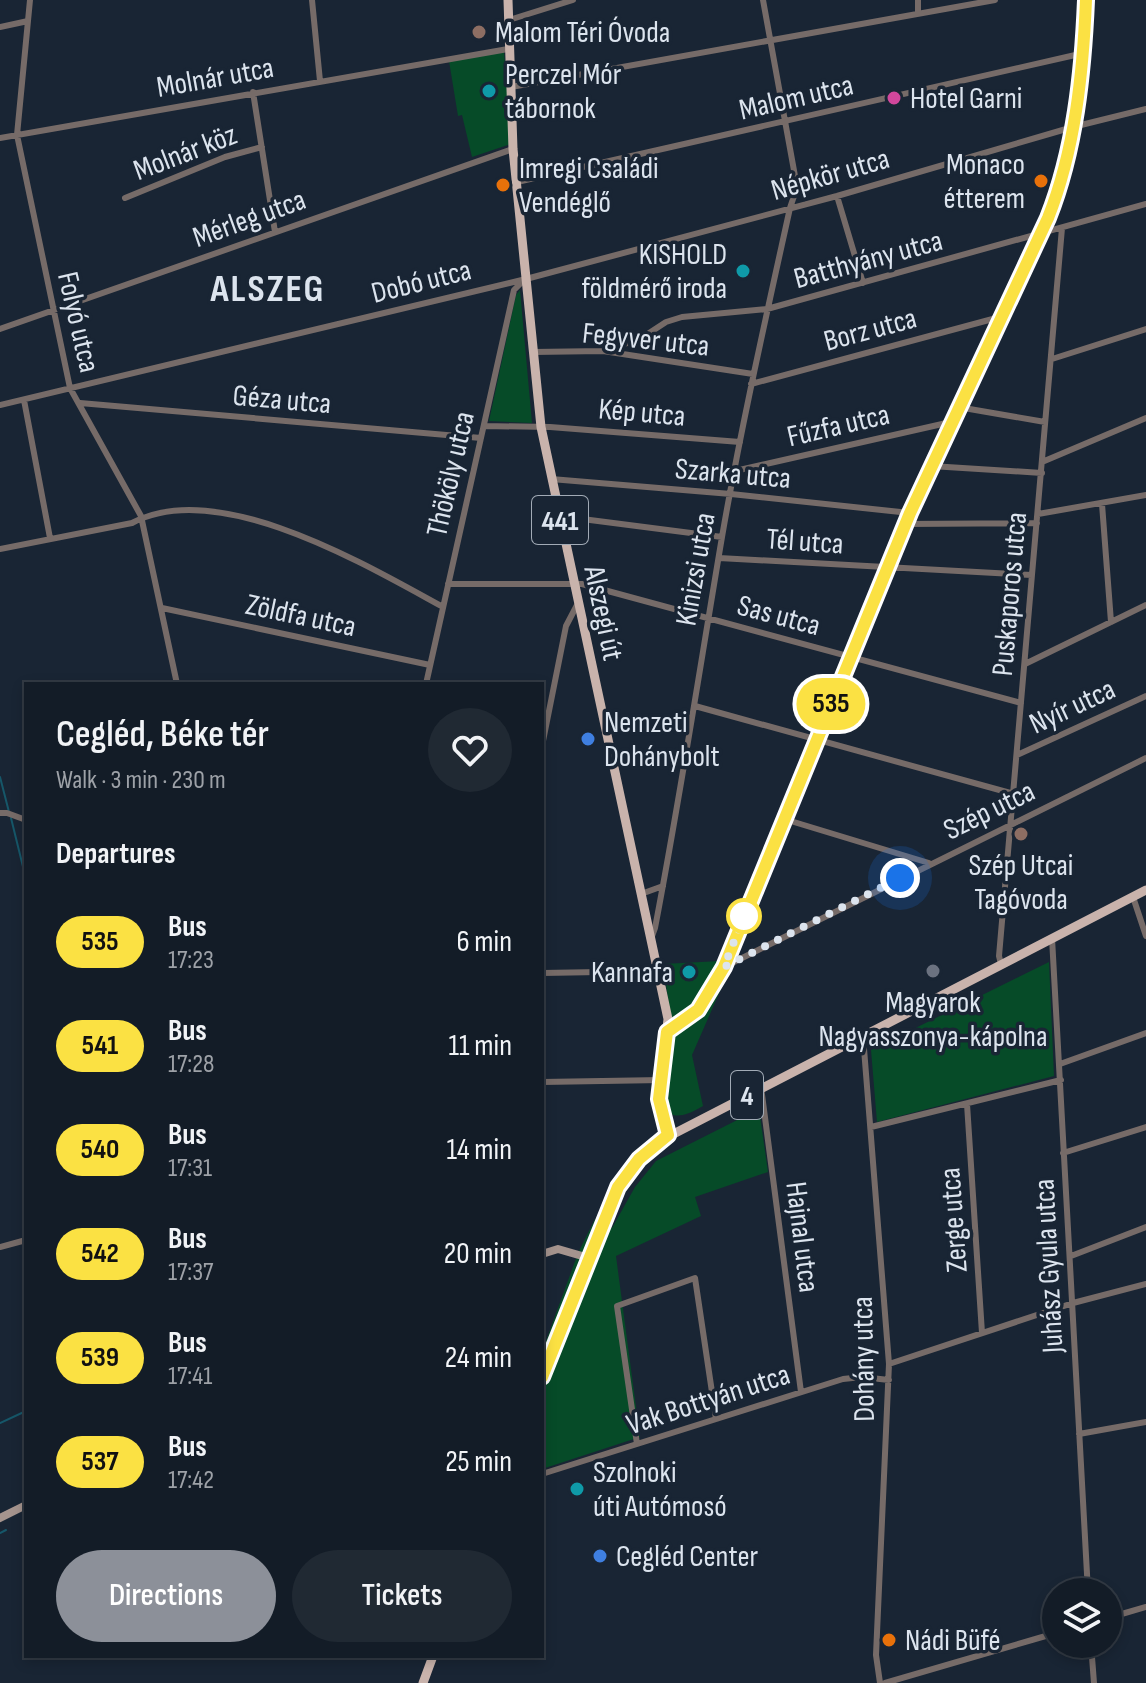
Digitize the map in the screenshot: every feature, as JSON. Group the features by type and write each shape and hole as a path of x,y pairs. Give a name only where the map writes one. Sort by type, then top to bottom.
{"main road":[{"name":"Alszegi út","path":"508,0 513,149 541,427 668,1019 660,1110 668,1135"},
{"name":"4","path":"544,1372 618,1187 647,1151 689,1124 1146,890"},
{"path":"660,1110 678,1127 689,1124"},
{"path":"544,1253 566,1249 589,1258"},
{"path":"0,1518 24,1506"},
{"path":"423,1683 432,1658"}],"street":[{"name":"Folyó utca","path":"30,0 17,135 53,311 70,388 141,516 177,682"},
{"path":"312,0 320,81"},
{"path":"509,20 573,0"},
{"name":"Kinizsi utca","path":"651,939 663,886 751,384 797,187 763,0"},
{"path":"918,0 918,13"},
{"path":"511,87 995,0"},
{"path":"667,1032 698,1010 724,967 905,524 1055,200 1073,127 1084,53 1086,0"},
{"path":"0,27 28,21"},
{"name":"Molnár utca","path":"0,138 508,49"},
{"name":"Malom utca","path":"517,182 1084,53"},
{"path":"253,92 275,232"},
{"name":"Népkör utca","path":"526,279 1146,109"},
{"name":"Molnár köz","path":"125,198 225,157 262,147"},
{"name":"Mérleg utca","path":"0,329 513,149"},
{"path":"837,196 863,283"},
{"name":"Batthyány utca","path":"603,351 640,339 666,322 682,317 767,309 1146,204"},
{"name":"Puskaporos utca","path":"1001,964 999,956 1062,228"},
{"name":"Dobó utca","path":"0,405 526,279"},
{"name":"Thököly utca","path":"426,682 514,290 526,279"},
{"name":"Borz utca","path":"751,384 1000,317"},
{"path":"1052,359 1146,329"},
{"name":"Fegyver utca","path":"533,352 603,351 753,374"},
{"path":"24,400 50,538"},
{"name":"Géza utca","path":"80,403 481,438"},
{"path":"958,407 1045,422"},
{"path":"1042,462 1146,418"},
{"name":"Fűzfa utca","path":"735,471 951,422"},
{"path":"484,426 541,427"},
{"name":"Kép utca","path":"541,427 740,442"},
{"path":"931,466 1042,473"},
{"name":"Szarka utca","path":"551,479 910,513"},
{"path":"1038,514 1146,495"},
{"path":"1102,504 1111,622"},
{"path":"0,549 132,523 141,516 184,511 214,512 269,523 321,545 443,607"},
{"path":"559,516 722,537"},
{"path":"905,524 1037,523"},
{"name":"Tél utca","path":"719,558 1032,575"},
{"name":"Sas utca","path":"448,584 582,584 1021,703"},
{"path":"544,736 566,626 577,605"},
{"name":"Zöldfa utca","path":"162,608 430,665"},
{"path":"1025,664 1145,609"},
{"name":"Nyír utca","path":"1017,755 1146,696"},
{"path":"695,706 1014,794"},
{"name":"Szép utca","path":"724,967 1146,758"},
{"path":"784,819 929,863"},
{"path":"641,894 663,886"},
{"path":"1133,897 1146,936"},
{"name":"Juhász Gyula utca","path":"1052,938 1087,1578"},
{"path":"544,973 658,971"},
{"path":"1060,1064 1146,1033"},
{"name":"Dohány utca","path":"863,1035 889,1364 876,1655 883,1683"},
{"path":"544,1082 662,1080"},
{"path":"871,1127 1061,1080"},
{"name":"Hajnal utca","path":"761,1087 801,1392"},
{"name":"Zerge utca","path":"967,1104 982,1333"},
{"path":"1063,1153 1146,1127"},
{"path":"1071,1256 1146,1227"},
{"path":"0,1247 24,1241"},
{"path":"637,1444 617,1306 695,1278 716,1419"},
{"path":"889,1364 1073,1303 1146,1284"},
{"name":"Vak Bottyán utca","path":"544,1473 801,1392 853,1378 889,1380"},
{"path":"1079,1434 1146,1422"},
{"path":"1122,1614 1146,1607"},
{"path":"883,1683 1042,1637"},
{"path":"1092,1658 1094,1683"}],"green space":[{"path":"504,52 511,144 472,157 462,115 458,116 449,61"},
{"path":"520,290 532,423 489,421 516,295"},
{"path":"720,961 697,1006 676,1021 671,1019 663,964"},
{"path":"1049,962 1054,1076 877,1122 871,1050"},
{"path":"724,982 692,1055 703,1106 690,1113 672,1114 665,1103 664,1094 670,1038 676,1030 702,1013"},
{"path":"759,1109 768,1172 695,1197 701,1216 616,1256 640,1437 544,1468 544,1346 578,1253 595,1219 612,1228 635,1187 656,1161"}],"waterway":[{"path":"0,777 9,812"},
{"path":"11,818 24,871"},
{"path":"0,1423 24,1412"},
{"path":"0,1533 6,1530"}],"bus line":[{"name":"535","path":"544,1372 618,1187 639,1159 668,1135 659,1099 667,1032 698,1010 724,967 910,513 1048,218 1073,127 1084,53 1086,0"}],"place":[{"name":"Malom Téri Óvoda","path":"479,32"},
{"name":"Perczel Mór tábornok","path":"489,91"},
{"name":"Hotel Garni","path":"894,98"},
{"name":"Monaco étterem","path":"1041,181"},
{"name":"Imregi Családi Vendéglő","path":"503,185"},
{"name":"KISHOLD földmérő iroda","path":"743,271"},
{"name":"Nemzeti Dohánybolt","path":"588,739"},
{"name":"Szép Utcai Tagóvoda","path":"1021,834"},
{"name":"Magyarok Nagyasszonya-kápolna","path":"933,971"},
{"name":"Kannafa","path":"689,972"},
{"name":"Szolnoki úti Autómosó","path":"577,1489"},
{"name":"Cegléd Center","path":"600,1556"},
{"name":"Nádi Büfé","path":"889,1640"}],"district":[{"name":"ALSZEG","path":"268,288"}],"route":[{"path":"744,916 724,967 900,878"}]}
